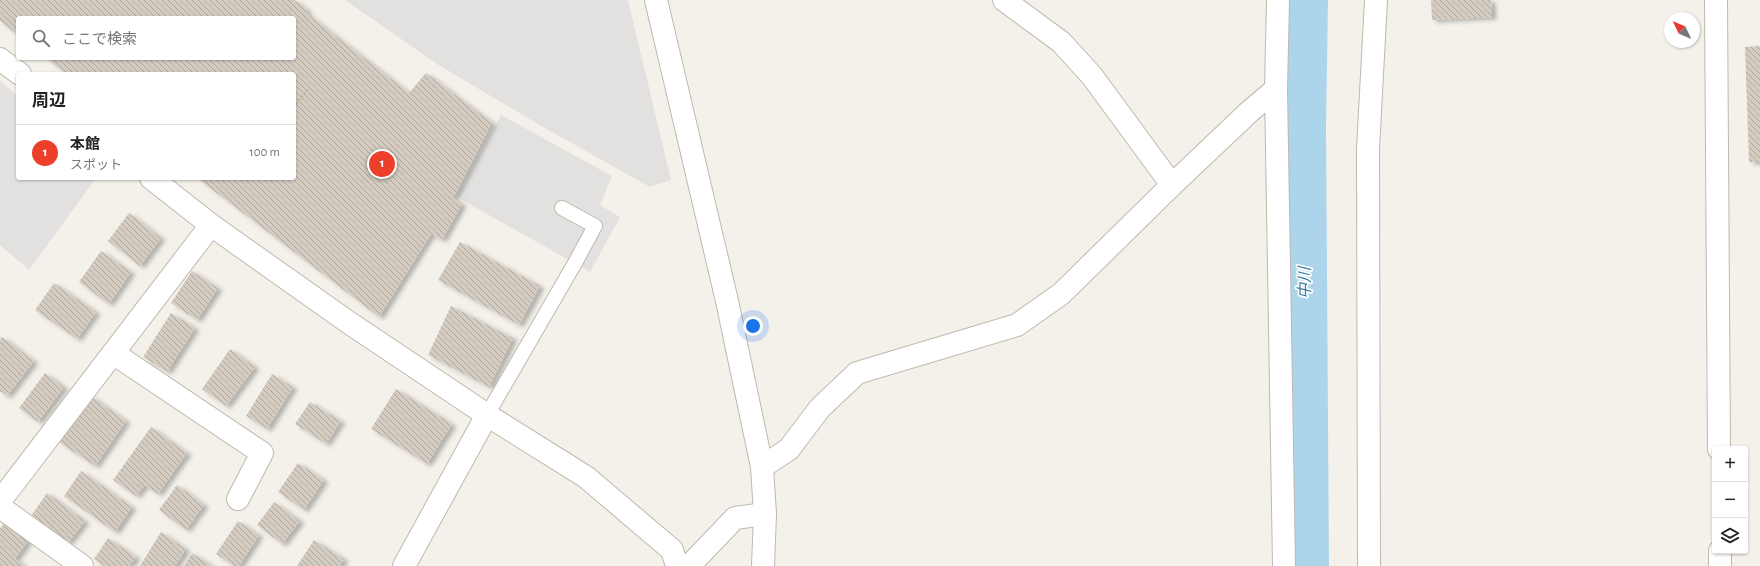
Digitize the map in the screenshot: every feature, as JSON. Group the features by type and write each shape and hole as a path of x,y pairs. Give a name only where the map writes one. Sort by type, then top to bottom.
{"street":[{"path":"656,0 727,301 762,467 765,514 763,566"},
{"path":"1004,0 1061,42 1092,76 1172,185"},
{"path":"1278,0 1276,89 1284,566"},
{"path":"1369,566 1368,150 1376,0"},
{"path":"1716,0 1719,446"},
{"path":"0,59 17,72"},
{"path":"762,467 789,449 820,408 857,373 1017,324 1061,294 1248,112 1276,89"},
{"path":"154,180 211,225 348,322 487,415 586,477 672,550 677,566"},
{"path":"0,501 211,225"},
{"path":"113,353 262,453 238,499"},
{"path":"404,566 487,415"},
{"path":"0,507 82,566"},
{"path":"689,566 734,518 765,514"},
{"path":"1720,554 1720,566"}],"lane":[{"path":"487,415 575,263 594,226 562,208"}],"path":[{"path":"296,104 308,88"}],"shaded area":[{"path":"345,0 628,0 671,180 650,187 543,127 437,64"},
{"path":"0,81 16,94 16,180 95,180 29,270 0,245"},
{"path":"501,115 612,176 600,205 620,217 590,272 457,197"}],"building":[{"path":"0,0 294,0 307,10 306,13 409,93 426,73 492,123 453,198 462,204 442,240 431,234 379,317 200,180 296,180 296,72 64,72 48,60 296,60 296,16 16,16 16,33 0,21"},
{"path":"1431,0 1491,0 1492,17 1432,20"},
{"path":"1760,46 1760,162 1749,162 1745,47"},
{"path":"129,213 161,238 140,266 108,241"},
{"path":"460,242 540,286 519,325 438,280"},
{"path":"101,251 131,272 109,304 79,282"},
{"path":"192,271 218,288 197,320 171,303"},
{"path":"54,283 96,312 77,339 35,310"},
{"path":"451,306 513,338 489,387 428,355"},
{"path":"171,313 195,328 167,372 143,357"},
{"path":"2,337 34,361 7,396 0,391 0,339"},
{"path":"230,349 255,367 226,406 202,389"},
{"path":"45,373 64,387 38,422 19,408"},
{"path":"272,374 293,387 267,429 246,416"},
{"path":"396,389 452,424 427,464 371,429"},
{"path":"91,396 126,421 95,466 59,442"},
{"path":"310,402 341,421 326,444 295,424"},
{"path":"151,427 187,453 158,494 145,485 136,496 113,480"},
{"path":"298,463 324,480 304,510 278,492"},
{"path":"81,471 132,507 115,532 64,496"},
{"path":"177,485 204,505 186,530 159,510"},
{"path":"47,493 85,521 68,543 31,516"},
{"path":"274,502 300,521 282,544 257,525"},
{"path":"238,521 259,535 239,566 234,566 216,554"},
{"path":"4,523 28,541 15,559 25,566 0,566 0,529"},
{"path":"161,532 186,549 175,566 140,566"},
{"path":"108,538 136,557 129,566 104,566 94,559"},
{"path":"314,540 344,559 340,566 297,566"},
{"path":"192,553 212,566 184,566"}],"waterway":[{"name":"中川","path":"1304,0 1302,127 1305,566"}],"place":[{"name":"本館","path":"382,164"}]}
